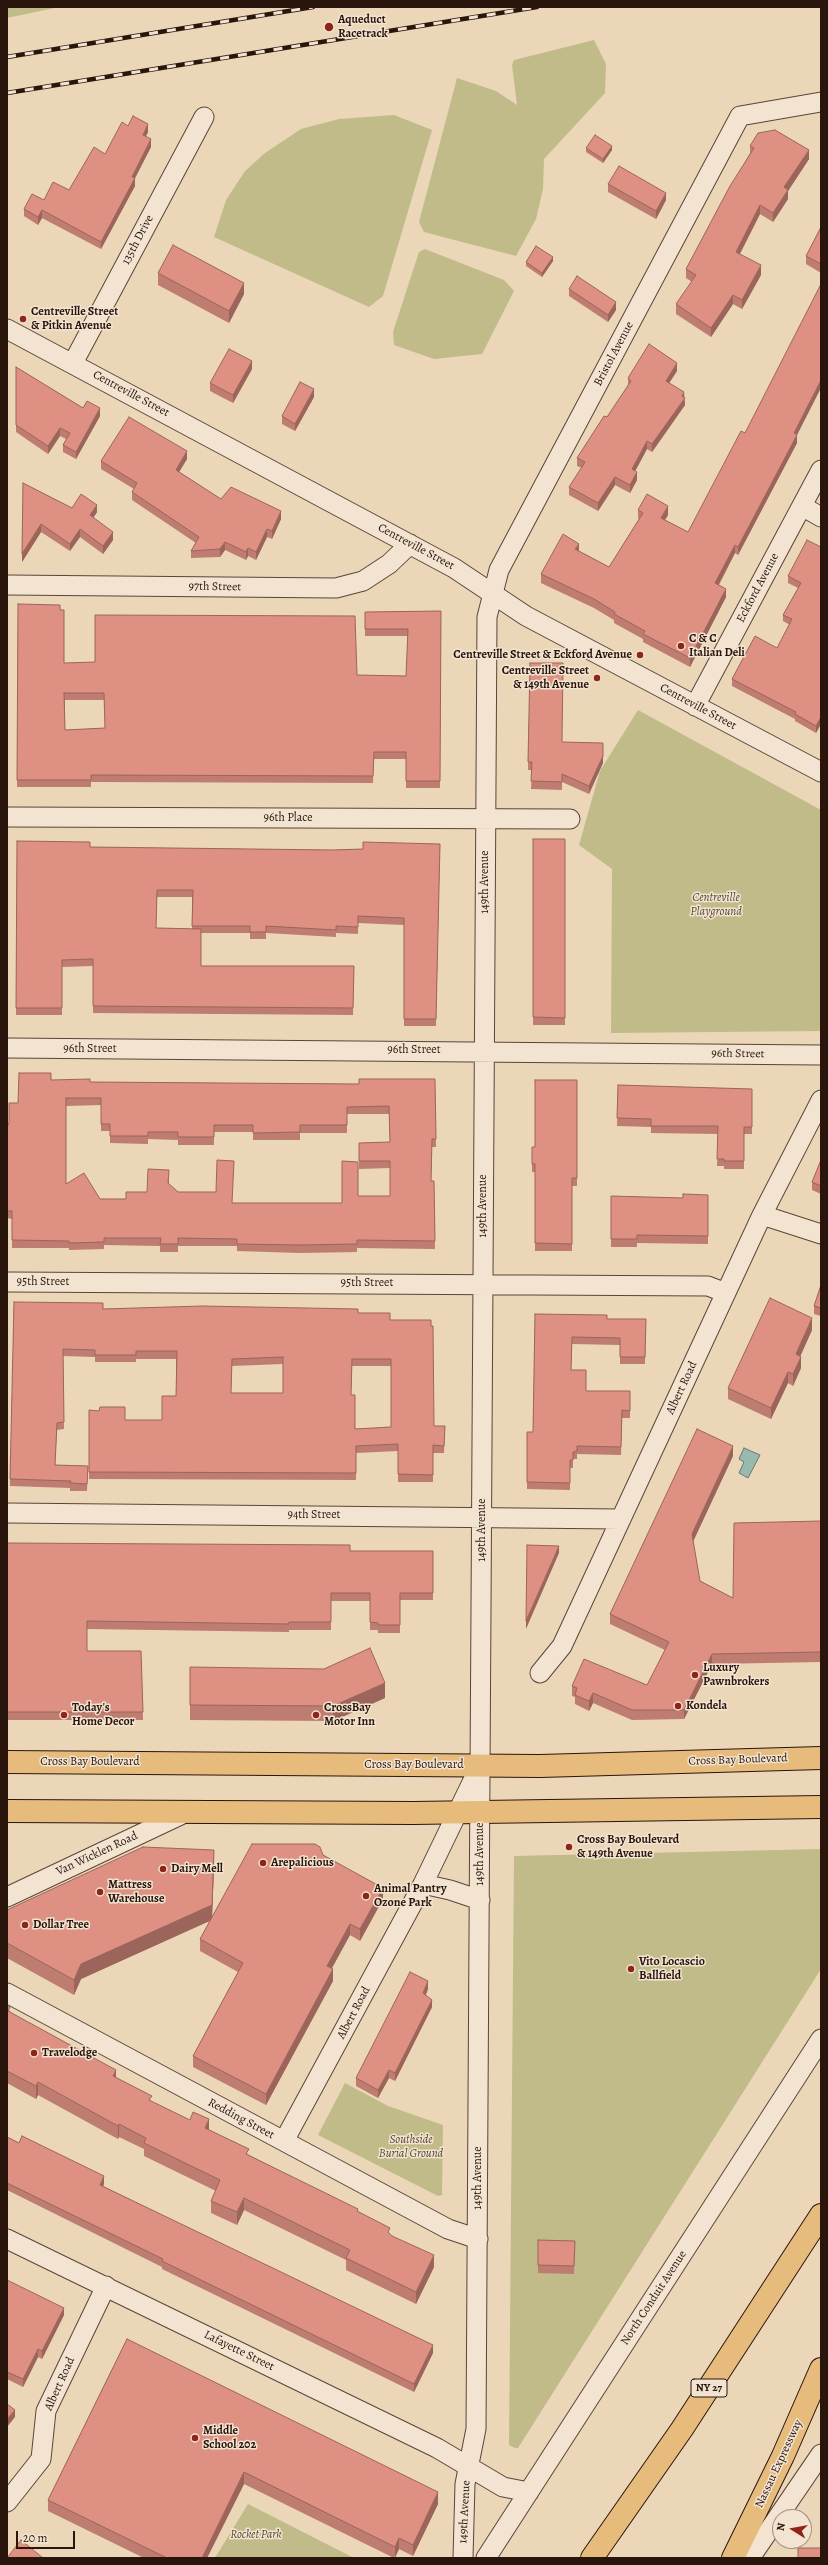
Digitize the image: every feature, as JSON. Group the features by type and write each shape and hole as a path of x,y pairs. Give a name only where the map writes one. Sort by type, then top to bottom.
{"main road":[{"name":"Cross Bay Boulevard","path":"7,1762 480,1765 821,1758"},
{"path":"7,1811 480,1811 821,1807"},
{"name":"NY 27","path":"592,2558 682,2429 821,2215"},
{"name":"Nassau Expressway","path":"733,2558 783,2456 821,2369"}],"street":[{"name":"Bristol Avenue","path":"493,594 499,570 740,116 821,102"},
{"name":"135th Drive","path":"73,363 204,117"},
{"name":"Centreville Street","path":"7,329 454,568 526,616 821,772"},
{"name":"Eckford Avenue","path":"695,706 821,470"},
{"path":"802,506 821,517"},
{"name":"97th Street","path":"7,585 336,588 363,581 389,564 410,544"},
{"name":"149th Avenue","path":"463,2558 465,2484 476,2429 486,617 493,594"},
{"name":"96th Place","path":"7,817 570,819"},
{"name":"96th Street","path":"7,1048 821,1055"},
{"name":"Albert Road","path":"540,1673 562,1646 762,1215 821,1100"},
{"path":"762,1215 821,1234"},
{"name":"95th Street","path":"7,1282 483,1283 708,1286 726,1293"},
{"name":"94th Street","path":"7,1513 482,1516 620,1519"},
{"name":"Albert Road","path":"284,2141 423,1884 480,1765"},
{"name":"Van Wicklen Road","path":"7,1897 187,1812"},
{"path":"423,1884 450,1890 480,1900"},
{"name":"Redding Street","path":"7,1993 448,2229 478,2239"},
{"name":"North Conduit Avenue","path":"486,2558 821,2039"},
{"name":"Lafayette Street","path":"7,2238 437,2448 468,2467"},
{"name":"Albert Road","path":"7,2502 40,2459 46,2411 106,2286"},
{"path":"750,2558 812,2482 821,2454"},
{"name":"149th Avenue","path":"468,2467 503,2487 529,2492"}],"green space":[{"path":"7,7 59,7 7,18"},
{"path":"594,40 606,64 605,93 544,159 543,189 536,219 516,256 424,232 419,222 457,78 496,91 517,105 512,65 514,60"},
{"path":"394,115 432,130 383,296 369,307 214,237 226,200 245,171 265,153 301,129 339,119"},
{"path":"425,249 504,280 514,291 482,354 434,359 394,345 393,332 419,252"},
{"name":"Centreville Playground","path":"638,710 821,810 821,1031 611,1033 612,869 579,845 600,771"},
{"path":"821,1849 821,1969 518,2448 509,2445 514,1856"},
{"name":"Southside Burial Ground","path":"345,2083 388,2106 443,2125 442,2195 438,2196 318,2135"},
{"name":"Rocket Park","path":"248,2504 354,2558 215,2558"}],"water":[{"path":"744,1448 760,1455 748,1478 739,1473 744,1462 739,1459"}],"building":[{"path":"133,116 148,124 143,135 151,139 132,177 135,178 101,242 42,210 38,217 24,209 32,194 44,200 53,182 69,190 94,147 105,154 122,122 128,126"},
{"path":"775,130 809,150 784,187 788,190 773,213 760,205 736,252 761,265 742,300 733,295 711,328 676,304 696,275 686,269 730,186 754,148 750,146 758,133"},
{"path":"595,135 612,146 603,159 586,148"},
{"path":"619,166 666,193 656,211 608,184"},
{"path":"821,227 821,264 806,256"},
{"path":"173,245 244,283 229,311 158,273"},
{"path":"536,246 553,257 542,273 526,262"},
{"path":"577,276 616,302 608,315 569,289"},
{"path":"821,284 821,380 794,433 797,435 738,547 735,545 715,583 726,589 690,658 643,634 645,631 614,614 615,612 594,599 541,574 563,534 579,544 575,549 609,567 643,513 638,510 647,494 668,506 661,518 688,532 741,431 745,433"},
{"path":"649,344 677,363 666,381 684,392 682,396 685,398 652,444 647,441 632,469 637,472 630,485 615,477 598,503 569,487 585,462 577,458 604,416 607,417 631,381 628,378"},
{"path":"229,349 252,361 233,395 210,383"},
{"path":"16,367 83,408 87,401 100,408 76,452 63,445 70,433 60,428 48,446 16,425"},
{"path":"300,382 314,389 295,424 282,416"},
{"path":"129,417 187,451 176,470 221,499 231,487 281,511 272,531 267,529 256,552 248,548 246,552 225,542 220,549 191,551 199,537 132,492 137,483 101,461"},
{"path":"23,483 72,508 81,494 97,505 90,515 113,532 103,546 80,529 70,544 41,524 22,554"},
{"path":"807,540 821,547 821,717 816,726 795,714 796,712 732,679 755,636 777,648 792,619 783,615 801,583 788,576"},
{"path":"18,604 60,605 60,610 64,610 64,663 95,662 95,615 355,616 357,675 406,676 408,629 365,629 365,612 441,611 440,781 406,781 406,752 374,752 373,776 91,775 91,780 17,780","holes":["64,693 104,693 105,728 65,730"]},
{"path":"530,663 563,663 562,742 603,743 603,756 589,786 562,774 562,782 531,781 532,762 528,762"},
{"path":"533,839 565,839 565,1018 533,1017"},
{"path":"17,841 90,842 90,847 332,850 363,849 363,842 440,844 436,1019 404,1019 404,918 358,916 358,927 336,926 336,930 266,926 266,932 250,932 250,926 192,926 193,890 157,890 156,928 201,929 201,966 354,966 353,1008 93,1006 93,959 62,960 62,1008 16,1008"},
{"path":"19,1073 51,1073 51,1080 90,1079 90,1082 359,1084 359,1079 435,1079 436,1139 432,1139 431,1181 434,1181 435,1241 357,1240 357,1244 300,1245 237,1244 237,1239 178,1238 178,1244 160,1244 161,1238 104,1238 104,1242 69,1243 69,1241 12,1240 12,1211 7,1211 7,1127 9,1123 9,1103 18,1103","holes":["66,1098 101,1098 101,1124 110,1124 110,1136 148,1136 148,1132 178,1132 178,1137 214,1137 214,1125 253,1125 253,1133 300,1132 300,1125 347,1125 347,1107 389,1106 390,1142 359,1143 359,1161 390,1161 390,1196 358,1196 358,1162 342,1161 342,1203 232,1203 234,1161 217,1160 216,1192 178,1192 168,1183 169,1170 148,1169 147,1192 126,1192 126,1199 100,1199 84,1173 66,1184"]},
{"path":"535,1080 577,1080 577,1178 572,1178 572,1244 535,1243 535,1164 532,1164 532,1147 535,1147"},
{"path":"618,1085 752,1089 752,1127 744,1127 744,1161 724,1161 724,1159 717,1159 718,1126 651,1126 651,1119 617,1118"},
{"path":"821,1160 821,1186 812,1182"},
{"path":"683,1194 708,1195 708,1236 637,1235 637,1239 611,1239 611,1196 683,1198"},
{"path":"821,1285 821,1308 814,1306"},
{"path":"770,1298 812,1318 796,1354 801,1357 793,1374 788,1372 771,1408 728,1388"},
{"path":"14,1302 103,1303 103,1309 202,1306 358,1309 358,1313 390,1313 390,1320 431,1320 431,1326 433,1326 434,1426 445,1426 444,1446 433,1445 433,1475 398,1474 398,1444 356,1446 356,1473 89,1472 89,1410 99,1411 100,1407 125,1407 125,1420 162,1420 162,1396 176,1396 177,1351 136,1351 136,1355 95,1355 95,1350 63,1349 64,1422 57,1423 55,1465 88,1466 87,1484 70,1483 71,1481 10,1479","holes":["283,1357 283,1393 231,1393 232,1359","352,1359 391,1359 391,1427 355,1429 355,1395 351,1395"]},
{"path":"535,1314 607,1315 607,1319 646,1319 645,1357 620,1357 620,1338 572,1337 571,1370 586,1370 586,1391 630,1391 630,1411 622,1410 621,1447 577,1446 577,1451 573,1452 573,1460 570,1460 570,1483 527,1482 527,1432 533,1432"},
{"path":"697,1429 733,1446 692,1534 700,1581 733,1598 734,1523 821,1521 821,1652 712,1654 684,1710 632,1710 593,1693 589,1701 575,1695 577,1688 572,1686 584,1659 647,1685 669,1642 610,1614"},
{"path":"7,1543 350,1545 350,1551 433,1551 433,1593 400,1593 400,1625 378,1625 378,1623 370,1622 370,1593 331,1593 331,1622 289,1622 289,1624 87,1621 87,1651 141,1651 143,1712 7,1712"},
{"path":"527,1545 559,1546 526,1621"},
{"path":"370,1648 385,1683 333,1706 190,1705 190,1667 324,1669"},
{"path":"252,1844 315,1844 320,1847 323,1855 383,1888 360,1929 350,1924 327,1966 333,1969 266,2094 193,2056 243,1963 200,1939"},
{"path":"143,1847 214,1850 212,1905 81,1964 74,1980 7,1943 7,1910"},
{"path":"410,1972 428,1981 423,1993 432,2000 395,2073 389,2070 378,2090 356,2078"},
{"path":"7,2005 10,2007 8,2011 116,2070 113,2076 152,2096 149,2100 190,2120 193,2112 209,2119 205,2128 249,2149 246,2154 358,2209 357,2211 390,2228 388,2232 392,2236 434,2255 416,2292 346,2258 350,2250 244,2198 237,2212 211,2201 220,2180 144,2143 146,2138 119,2124 118,2126 38,2082 36,2086 7,2071"},
{"path":"22,2136 104,2176 100,2185 433,2345 414,2384 162,2261 163,2259 7,2183 7,2137 19,2143"},
{"path":"538,2240 575,2241 574,2266 538,2265"},
{"path":"7,2280 64,2308 42,2351 38,2349 23,2379 7,2372"},
{"name":"Middle School 202","path":"127,2339 438,2492 413,2545 399,2538 395,2547 244,2472 202,2558 167,2558 48,2500"},
{"path":"7,2404 15,2410 7,2419"},
{"path":"21,2540 43,2558 7,2558"},
{"path":"821,2548 821,2558 798,2558 798,2549"}],"railway":[{"path":"7,57 313,7"},
{"path":"7,93 537,7"}],"place":[{"name":"Aqueduct Racetrack","path":"329,27"},
{"name":"Centreville Street & Pitkin Avenue","path":"23,319"},
{"name":"C & C Italian Deli","path":"681,646"},
{"name":"Centreville Street & Eckford Avenue","path":"640,655"},
{"name":"Centreville Street & 149th Avenue","path":"597,678"},
{"name":"Luxury Pawnbrokers","path":"695,1675"},
{"name":"Kondela","path":"678,1706"},
{"name":"Today's Home Decor","path":"64,1715"},
{"name":"CrossBay Motor Inn","path":"316,1715"},
{"name":"Cross Bay Boulevard & 149th Avenue","path":"569,1847"},
{"name":"Arepalicious","path":"263,1863"},
{"name":"Dairy Mell","path":"163,1869"},
{"name":"Mattress Warehouse","path":"100,1892"},
{"name":"Animal Pantry Ozone Park","path":"366,1896"},
{"name":"Dollar Tree","path":"25,1925"},
{"name":"Vito Locascio Ballfield","path":"631,1969"},
{"name":"Travelodge","path":"34,2053"},
{"name":"Middle School 202","path":"195,2438"}]}
